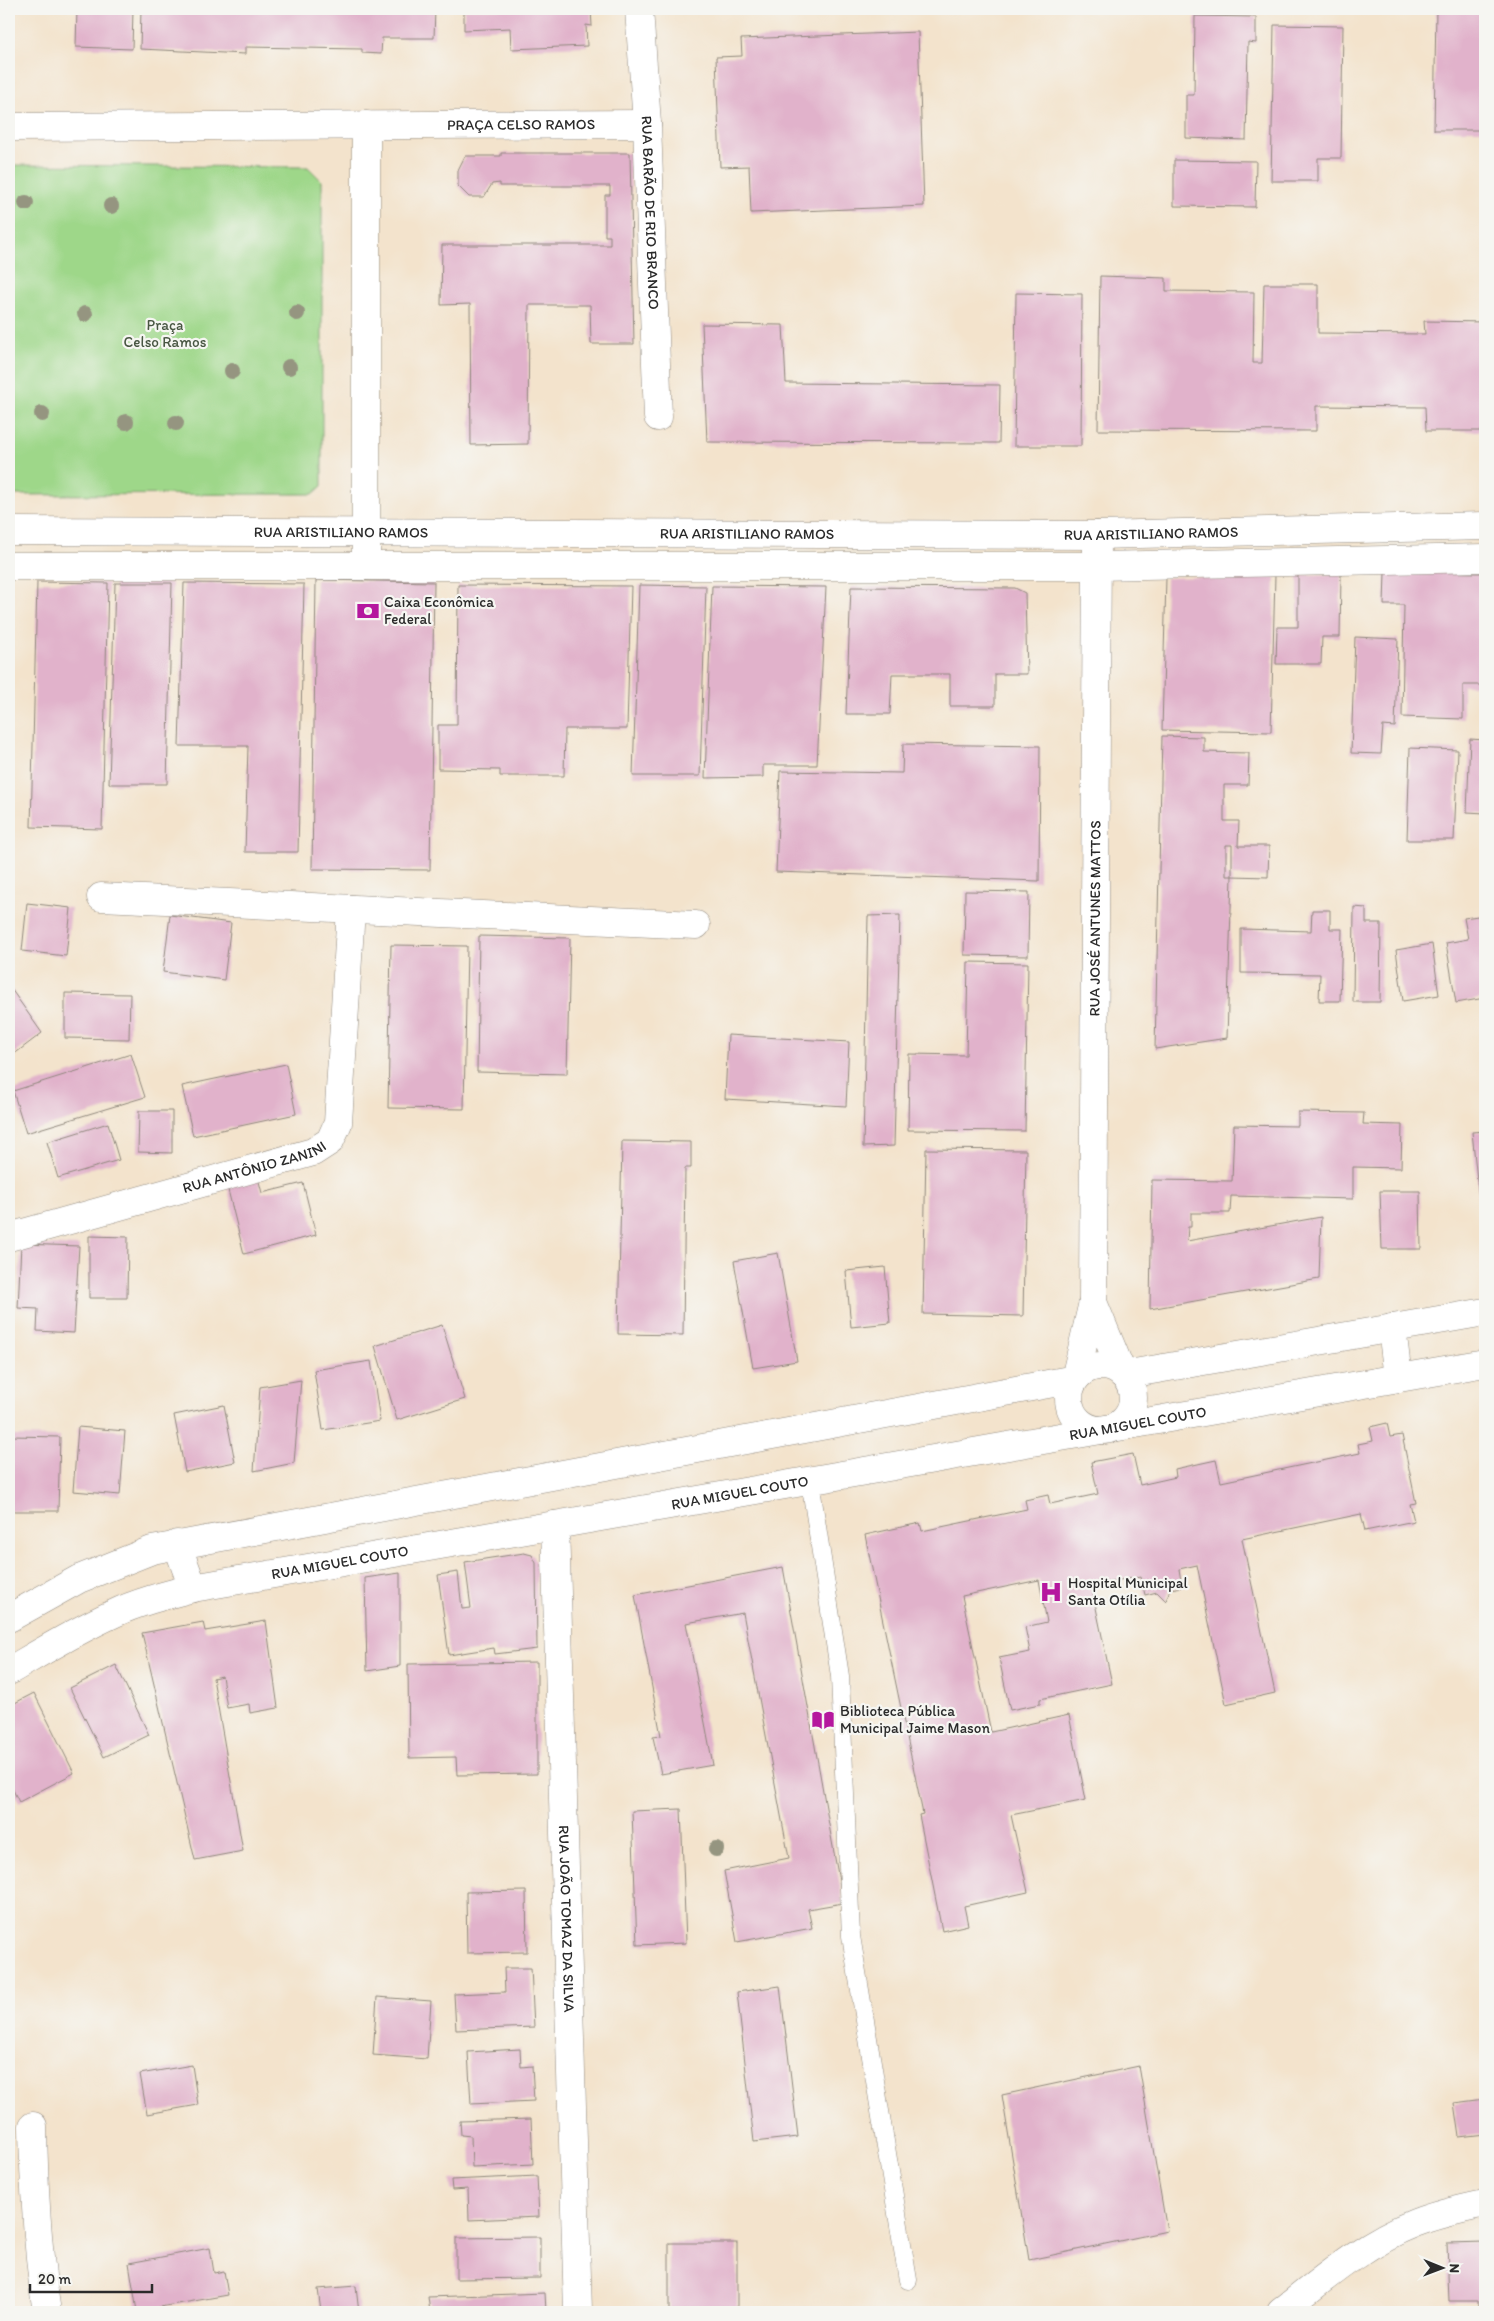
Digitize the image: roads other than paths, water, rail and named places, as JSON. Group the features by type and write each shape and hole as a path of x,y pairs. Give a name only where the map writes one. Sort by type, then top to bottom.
{"street":[{"name":"RUA BARÃO DE RIO BRANCO","path":"639,9 647,124 658,417"},
{"name":"PRAÇA CELSO RAMOS","path":"9,127 647,124"},
{"path":"366,125 366,566"},
{"name":"RUA ARISTILIANO RAMOS","path":"9,531 1097,535 1485,526"},
{"path":"599,532 599,566"},
{"name":"RUA JOSÉ ANTUNES MATTOS","path":"1075,1379 1094,1302 1097,535"},
{"path":"9,566 1097,566 1485,558"},
{"path":"101,897 696,925"},
{"name":"RUA ANTÔNIO ZANINI","path":"9,1237 313,1152 330,1141 338,1123 351,909"},
{"name":"RUA JOSÉ ANTUNES MATTOS","path":"1094,1302 1123,1375"},
{"path":"1123,1375 1485,1312"},
{"path":"1392,1328 1398,1378"},
{"name":"RUA MIGUEL COUTO","path":"9,1671 68,1636 114,1613 147,1600 193,1588 1485,1363"},
{"path":"9,1618 79,1579 152,1550 177,1544 1075,1379 1084,1372 1103,1367 1114,1369 1123,1375 1129,1383 1133,1402 1125,1420 1108,1430 1086,1427 1078,1420 1069,1400 1075,1379"},
{"name":"RUA JOÃO TOMAZ DA SILVA","path":"555,1525 578,2312"},
{"path":"177,1544 193,1588"},
{"path":"33,2126 35,2210 39,2259 47,2312"},
{"path":"1281,2312 1357,2253 1387,2236 1442,2214 1485,2204"}],"lane":[{"path":"810,1481 840,1676 852,1936 908,2280"}],"place":[{"name":"Caixa Econômica Federal","path":"368,611"},
{"name":"Hospital Municipal Santa Otília","path":"1051,1592"},
{"name":"Biblioteca Pública Municipal Jaime Mason","path":"823,1720"}],"park label":[{"name":"Praça Celso Ramos","path":"165,334"}]}
